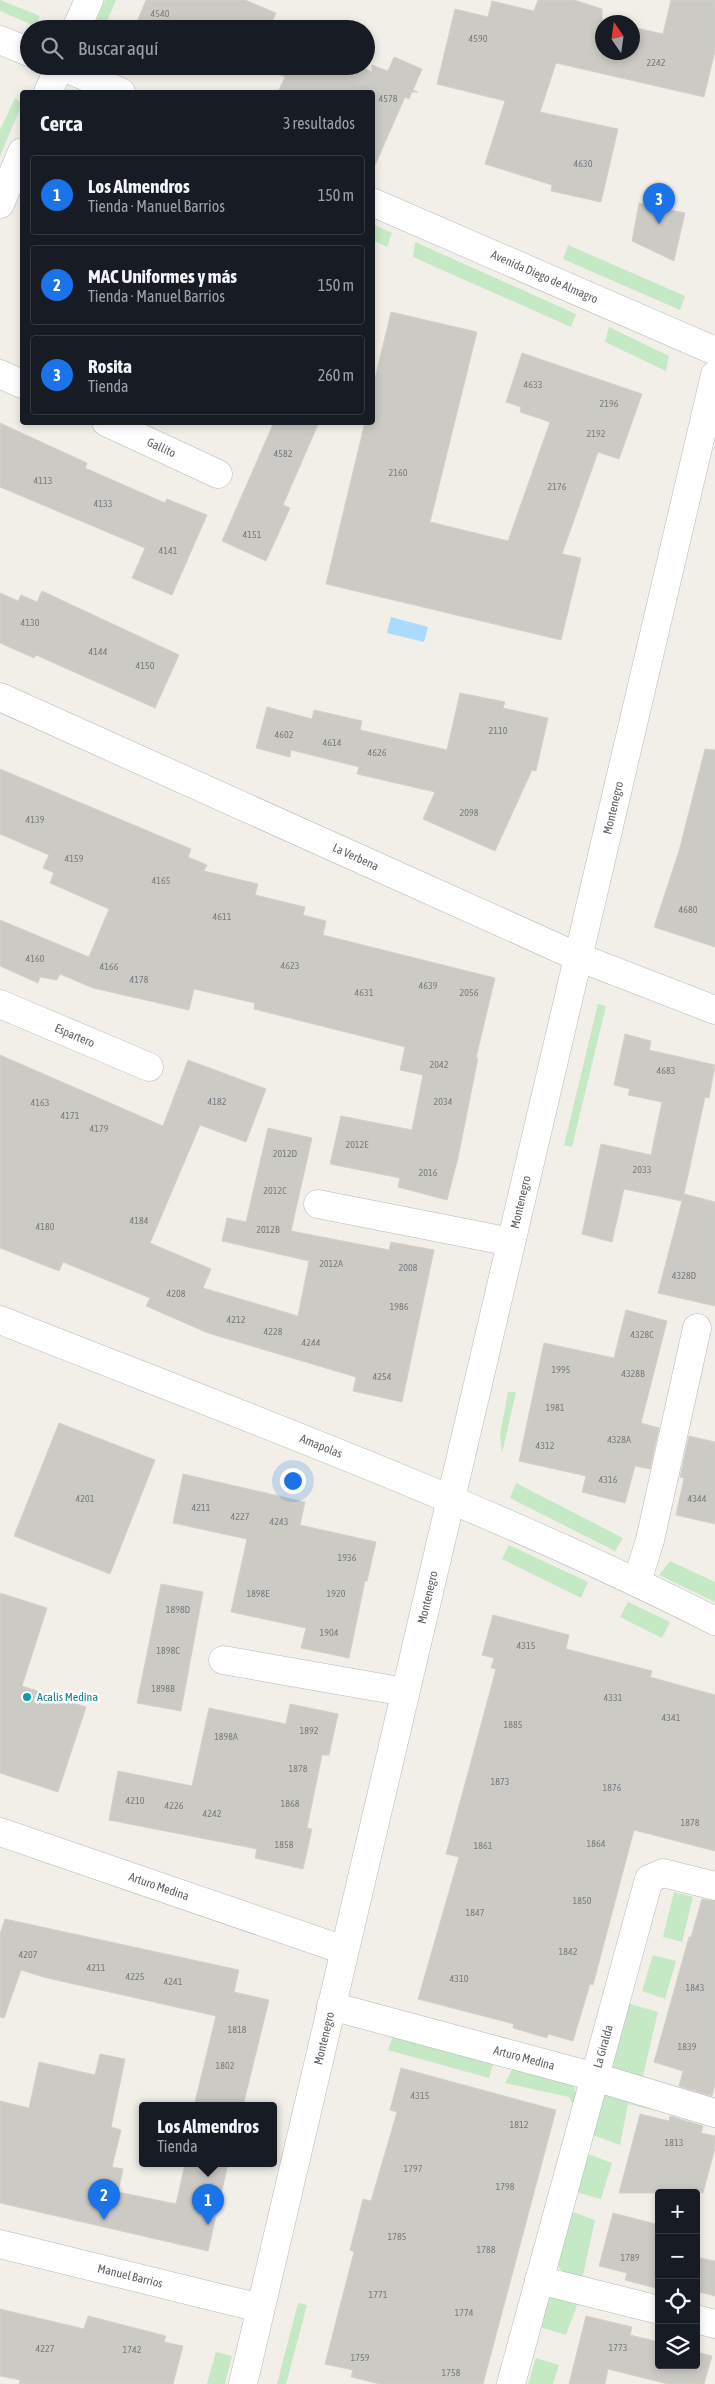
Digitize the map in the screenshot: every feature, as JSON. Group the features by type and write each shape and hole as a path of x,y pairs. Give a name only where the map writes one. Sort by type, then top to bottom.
{"street":[{"path":"80,20 89,0"},
{"path":"0,40 20,48"},
{"path":"49,90 56,75"},
{"path":"81,75 116,90"},
{"path":"0,204 20,157"},
{"name":"Avenida Diego de Almagro","path":"375,203 715,350"},
{"path":"0,374 20,383"},
{"name":"Montenegro","path":"242,2384 715,375"},
{"name":"Gallito","path":"112,425 218,474"},
{"name":"La Verbena","path":"0,697 578,957 715,1010"},
{"name":"Espartero","path":"0,1004 149,1067"},
{"name":"Montenegro","path":"318,1204 511,1242"},
{"name":"Amapolas","path":"0,1320 451,1499 637,1582 715,1621"},
{"path":"637,1582 650,1540 697,1328"},
{"path":"223,1660 353,1681 405,1692"},
{"name":"Arturo Medina","path":"0,1832 344,1950"},
{"name":"La Giralda","path":"510,2384 649,1879 663,1873 715,1886"},
{"name":"Arturo Medina","path":"331,2006 595,2077 715,2113"},
{"name":"Manuel Barrios","path":"0,2244 260,2308"},
{"path":"539,2280 655,2309"},
{"path":"700,2320 715,2324"}],"green space":[{"path":"0,0 40,16 38,20 21,20 0,11"},
{"path":"105,0 116,0 107,20 97,20"},
{"path":"15,98 20,102 20,109 0,156 0,130"},
{"path":"375,225 392,233 387,247 375,241"},
{"path":"415,242 576,314 571,327 413,257"},
{"path":"568,245 685,296 680,310 563,259"},
{"path":"609,327 669,356 666,371 605,342"},
{"path":"598,1004 606,1006 572,1147 564,1145"},
{"path":"508,1392 516,1392 502,1453 500,1435"},
{"path":"516,1483 623,1538 615,1551 510,1498"},
{"path":"509,1545 588,1582 581,1598 502,1559"},
{"path":"670,1561 715,1582 715,1602 659,1575"},
{"path":"628,1602 670,1622 662,1638 620,1617"},
{"path":"674,1892 693,1897 682,1942 663,1937"},
{"path":"653,1955 676,1961 665,1999 642,1991"},
{"path":"627,2003 658,2012 642,2080 615,2073 611,2059"},
{"path":"393,2036 493,2064 489,2078 388,2050"},
{"path":"513,2068 573,2084 577,2096 574,2106 569,2097 505,2083"},
{"path":"609,2091 715,2125 628,2104 620,2145 593,2135 602,2096"},
{"path":"588,2154 612,2163 601,2199 576,2192"},
{"path":"570,2211 595,2220 582,2280 563,2272 557,2261"},
{"path":"549,2296 579,2300 566,2335 540,2327"},
{"path":"298,2303 307,2305 286,2384 277,2384"},
{"path":"216,2352 232,2356 225,2384 207,2384"},
{"path":"536,2358 559,2365 553,2384 528,2384"}],"water":[{"path":"391,617 428,627 424,642 387,633"}],"building":[{"path":"146,0 245,0 276,13 273,20 138,20"},
{"path":"538,0 574,0 602,9 602,15 595,15 595,60 640,60 640,29 663,34 671,0 715,0 715,51 704,97 556,63 540,112 618,129 601,202 551,191 552,185 485,164 505,101 437,84 455,9 488,17 492,1 534,11"},
{"path":"394,57 422,69 413,90 418,92 412,92 409,99 405,97 375,165 375,90 279,90 285,77 281,75 375,75 375,66 388,71"},
{"path":"639,203 685,213 674,261 632,241"},
{"path":"391,312 477,332 430,522 508,541 550,422 520,412 521,407 506,402 522,353 642,394 619,459 598,452 562,554 581,558 561,640 326,584 364,425 375,425 375,379"},
{"path":"0,423 87,463 85,468 165,503 167,499 207,515 172,595 132,578 145,548 0,487"},
{"path":"273,425 318,425 283,505 290,508 266,561 222,541"},
{"path":"42,591 179,655 155,708 36,655 34,658 0,643 0,593 18,601 21,595 37,602"},
{"path":"460,693 505,702 503,708 548,718 536,771 532,770 495,851 423,819 435,792 357,774 359,767 291,750 290,757 256,748 267,707 312,719 314,710 362,721 360,730 447,750"},
{"path":"705,749 715,750 715,947 654,927 679,851"},
{"path":"0,769 191,849 188,857 207,865 204,871 258,884 255,895 305,907 303,915 326,921 323,935 495,978 476,1058 478,1058 458,1158 447,1200 398,1187 400,1178 330,1164 341,1116 412,1130 423,1075 400,1070 405,1047 254,1009 255,1003 194,989 189,1010 93,988 60,974 57,980 40,977 38,983 0,966 0,920 89,957 109,909 50,883 54,873 43,868 49,855 0,834"},
{"path":"625,1034 651,1041 649,1050 715,1065 709,1098 705,1097 684,1194 715,1202 715,1306 658,1293 682,1201 624,1189 612,1242 582,1234 601,1144 651,1155 662,1102 628,1095 630,1089 614,1085"},
{"path":"0,1055 163,1126 188,1060 266,1089 246,1142 200,1125 150,1243 211,1269 203,1288 298,1316 309,1261 222,1241 227,1218 246,1222 268,1128 312,1138 291,1231 389,1250 391,1242 434,1250 402,1402 353,1391 356,1377 208,1333 146,1306 150,1298 63,1262 59,1271 0,1248"},
{"path":"626,1310 667,1321 641,1423 659,1428 650,1469 635,1466 625,1503 582,1492 586,1476 519,1461 544,1343 614,1358"},
{"path":"59,1423 155,1460 110,1574 14,1536"},
{"path":"689,1436 715,1442 715,1524 676,1515 684,1478 680,1477"},
{"path":"183,1474 305,1502 300,1525 376,1542 367,1581 365,1581 349,1658 301,1648 306,1628 231,1612 247,1539 173,1523"},
{"path":"161,1584 203,1592 181,1711 137,1703"},
{"name":"Acalis Medina","path":"0,1593 47,1608 22,1686 86,1707 58,1792 0,1773"},
{"path":"493,1615 569,1635 566,1649 652,1671 650,1677 715,1695 715,1851 634,1830 593,1985 590,1984 573,2041 548,2034 547,2038 513,2028 514,2024 418,1999 459,1857 446,1854 496,1669 491,1668 494,1658 482,1655"},
{"path":"290,1704 338,1714 329,1755 322,1755 307,1828 312,1829 303,1869 255,1858 257,1849 109,1820 118,1771 192,1786 209,1708 286,1724"},
{"path":"702,1899 715,1901 715,2084 712,2096 679,2086 683,2071 654,2062 689,1937 691,1937"},
{"path":"5,1919 239,1970 234,1992 269,2000 244,2102 195,2102 216,2016 43,1977 21,1970 4,2018 0,2017 0,1934"},
{"path":"100,2054 125,2059 111,2127 121,2130 112,2167 123,2169 118,2192 176,2204 184,2167 227,2167 208,2251 0,2203 0,2101 29,2108 39,2062 95,2075"},
{"path":"401,2068 556,2110 483,2384 380,2384 351,2377 353,2370 325,2364 354,2252 350,2250 363,2199 371,2201 397,2112 390,2110"},
{"path":"640,2114 669,2121 670,2116 703,2126 701,2133 715,2136 715,2148 703,2193 700,2193 700,2189 655,2189 655,2193 619,2193"},
{"path":"613,2213 655,2224 655,2288 625,2280 627,2273 599,2266"},
{"path":"700,2258 715,2261 715,2296 700,2292"},
{"path":"0,2309 84,2329 88,2316 166,2336 164,2342 183,2346 173,2384 19,2384 20,2380 0,2376"},
{"path":"586,2316 632,2327 630,2335 655,2341 655,2369 700,2369 700,2353 712,2356 704,2384 668,2384 608,2369 605,2384 569,2384"}],"place":[{"name":"Rosita","path":"659,224"},
{"name":"Acalis Medina","path":"27,1697"},
{"name":"MAC Uniformes y más","path":"104,2220"},
{"name":"Los Almendros","path":"208,2225"}]}
